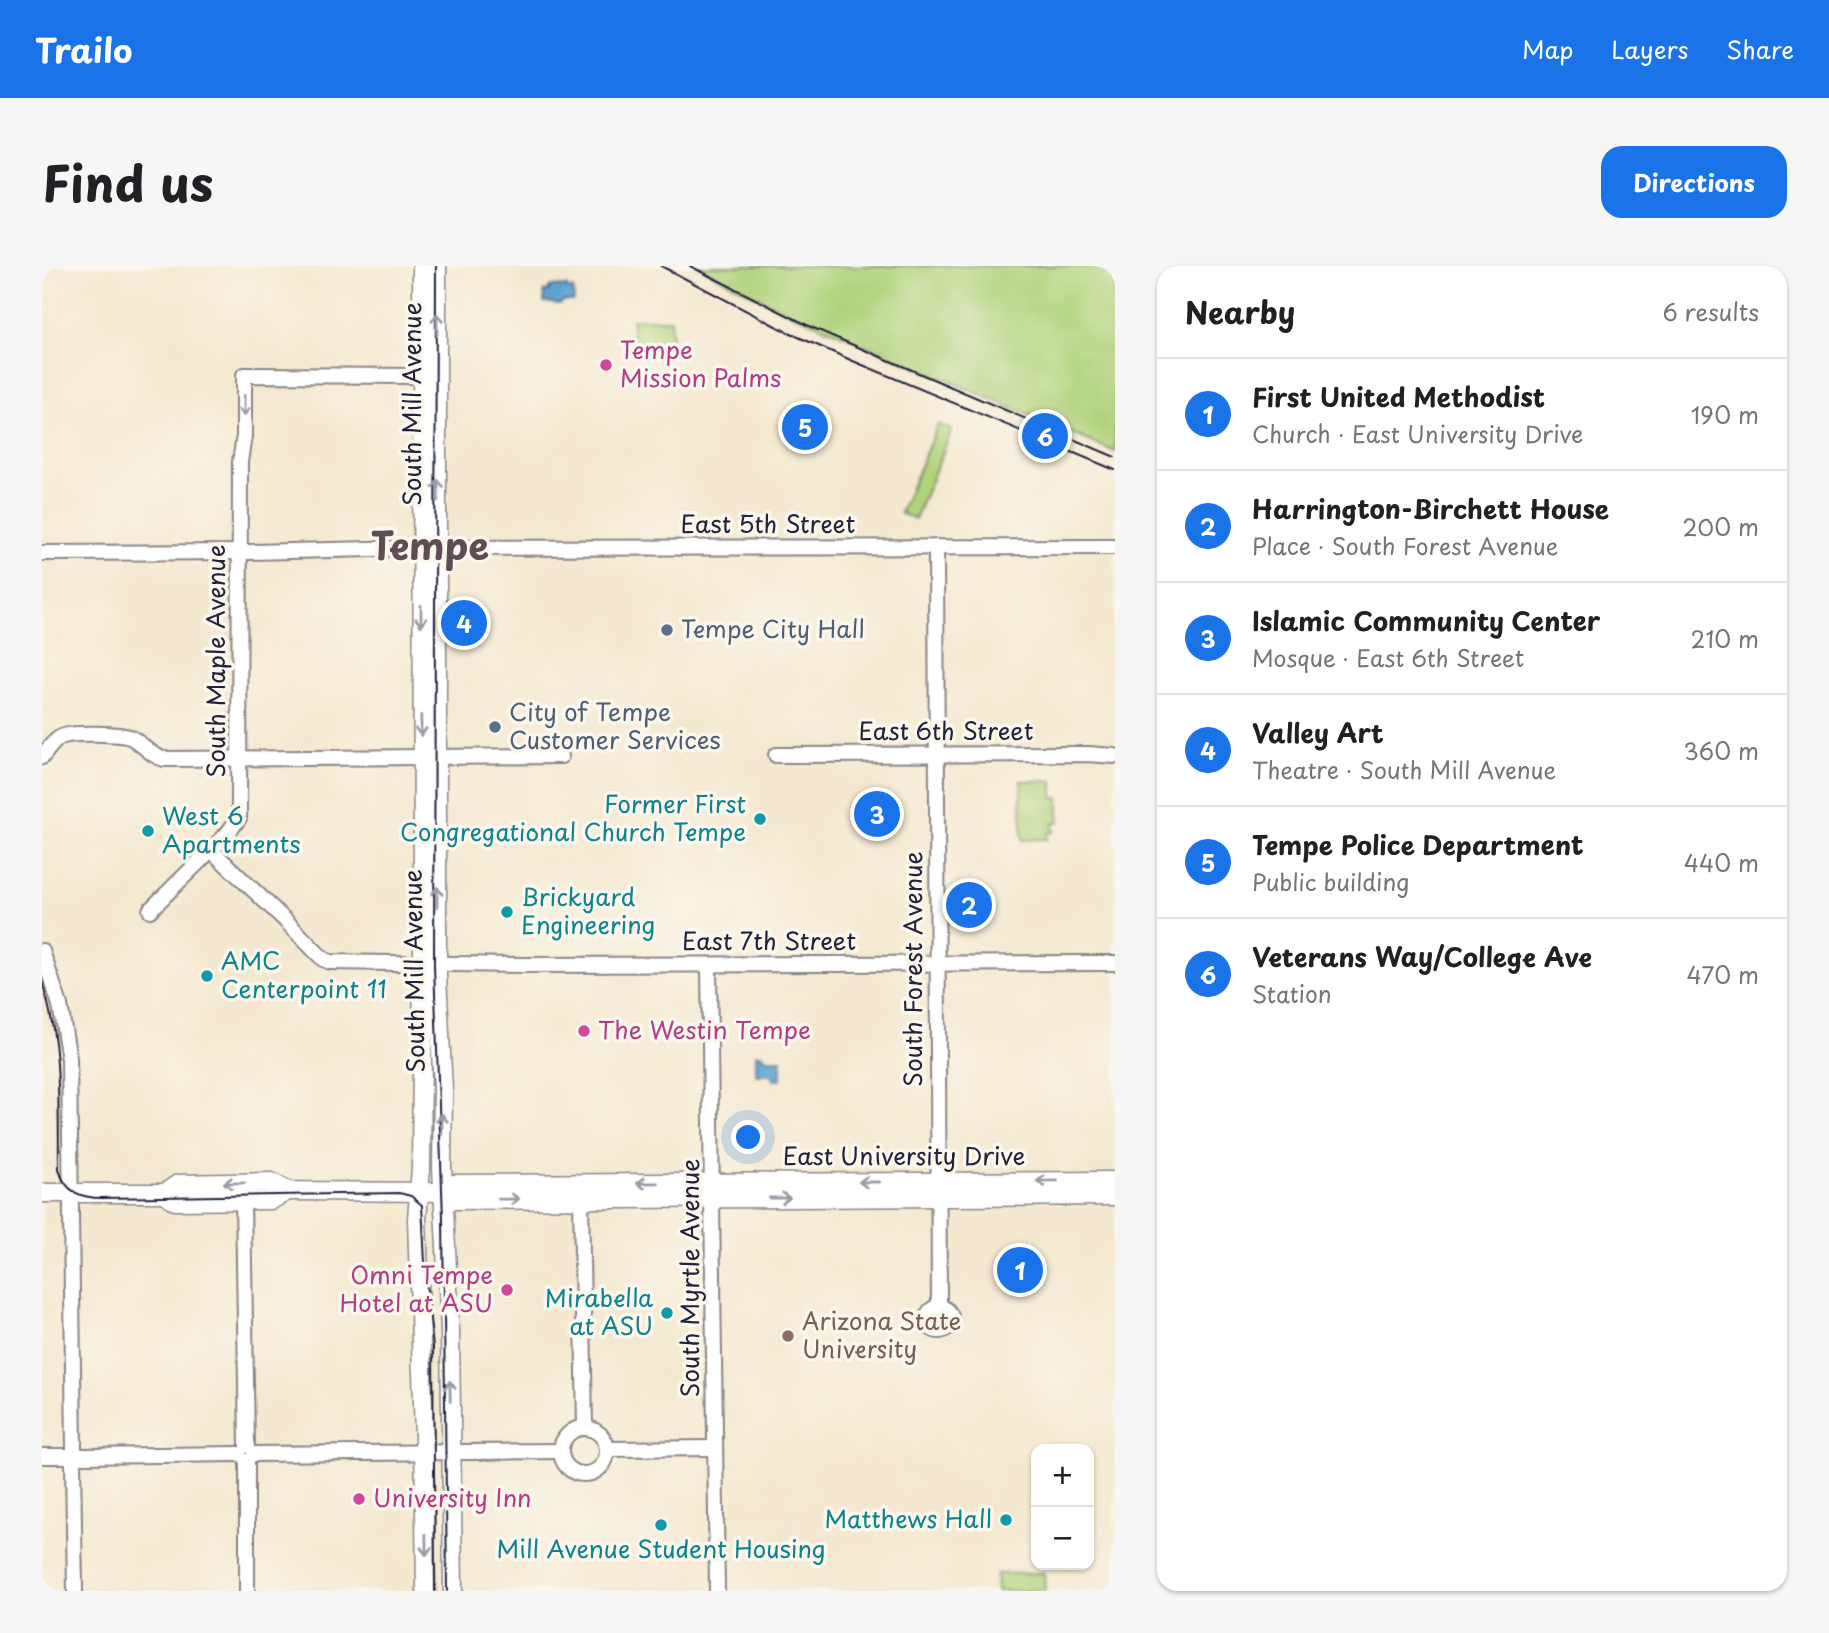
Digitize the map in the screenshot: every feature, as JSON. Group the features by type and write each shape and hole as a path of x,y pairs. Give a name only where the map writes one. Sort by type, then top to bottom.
{"main road":[{"name":"South Mill Avenue","path":"422,266 421,376 429,548 430,965 417,1266 426,1591"},
{"name":"South Mill Avenue","path":"429,548 438,412 437,266"},
{"path":"421,376 429,380 430,402 438,412"},
{"name":"South Mill Avenue","path":"430,965 443,1090 443,1192 450,1330 453,1591"},
{"name":"East University Drive","path":"443,1192 454,1184 712,1190 937,1189 1115,1181"},
{"path":"42,1193 165,1193 178,1184 271,1182 288,1191"},
{"name":"East University Drive","path":"937,1189 1115,1196"},
{"name":"East University Drive","path":"288,1191 443,1192 455,1199 581,1199 712,1190"},
{"path":"165,1193 174,1201 271,1200 288,1191"}],"street":[{"name":"South Maple Avenue","path":"150,911 239,818 240,462 244,436 244,375 421,376"},
{"name":"South Forest Avenue","path":"936,547 939,1308"},
{"name":"East 5th Street","path":"44,552 429,548 1115,547"},
{"path":"42,757 53,743 67,736 122,735 136,741 154,756 164,759 561,756"},
{"name":"East 6th Street","path":"776,755 1115,756"},
{"name":"East 7th Street","path":"211,850 286,920 323,959 330,962 430,965 709,965 1115,962"},
{"path":"42,951 60,1004 69,1059 75,1591"},
{"name":"South Myrtle Avenue","path":"709,965 717,1591"},
{"path":"581,1199 585,1427"},
{"path":"243,1200 247,1591"},
{"path":"585,1427 598,1432 608,1449 607,1457 599,1469 585,1474 571,1470 562,1458 561,1451 565,1437 578,1428 585,1427"},
{"path":"608,1449 715,1448"},
{"path":"42,1456 561,1451"}],"green space":[{"path":"698,266 1115,266 1115,452 779,308"},
{"path":"632,319 671,319 671,344 632,344"},
{"path":"938,424 952,430 915,519 900,513"},
{"path":"1021,781 1053,781 1053,798 1059,798 1059,822 1053,823 1053,832 1047,833 1047,839 1022,840"},
{"path":"1044,1573 1045,1591 997,1591 996,1574"}],"water":[{"path":"567,286 567,289 573,289 574,301 563,301 560,304 544,302 544,291 549,291 549,287"},
{"path":"756,1054 762,1054 766,1059 781,1059 781,1080 774,1080 770,1075 756,1075"}],"tram line":[{"path":"436,266 434,965 443,1218 447,1591"},
{"path":"661,266 787,332 1115,470"},
{"path":"690,266 811,327 1115,457"},
{"path":"42,982 56,1051 59,1169 65,1183 75,1192 87,1197 103,1198 399,1193 411,1196 422,1205 433,1347 435,1591"}],"place":[{"name":"Tempe Mission Palms","path":"606,365"},
{"name":"Tempe Police Department","path":"805,427"},
{"name":"Veterans Way/College Ave","path":"1045,436"},
{"name":"Valley Art","path":"464,623"},
{"name":"Tempe City Hall","path":"667,630"},
{"name":"City of Tempe Customer Services","path":"495,727"},
{"name":"Islamic Community Center","path":"877,814"},
{"name":"Former First Congregational Church Tempe","path":"760,819"},
{"name":"West 6 Apartments","path":"148,831"},
{"name":"Harrington-Birchett House","path":"969,905"},
{"name":"Brickyard Engineering","path":"507,912"},
{"name":"AMC Centerpoint 11","path":"207,976"},
{"name":"The Westin Tempe","path":"584,1031"},
{"name":"First United Methodist","path":"1020,1270"},
{"name":"Omni Tempe Hotel at ASU","path":"507,1290"},
{"name":"Mirabella at ASU","path":"667,1313"},
{"name":"Arizona State University","path":"788,1336"},
{"name":"University Inn","path":"359,1499"},
{"name":"Matthews Hall","path":"1006,1520"},
{"name":"Mill Avenue Student Housing","path":"661,1525"}],"district":[{"name":"Tempe","path":"430,547"}]}
